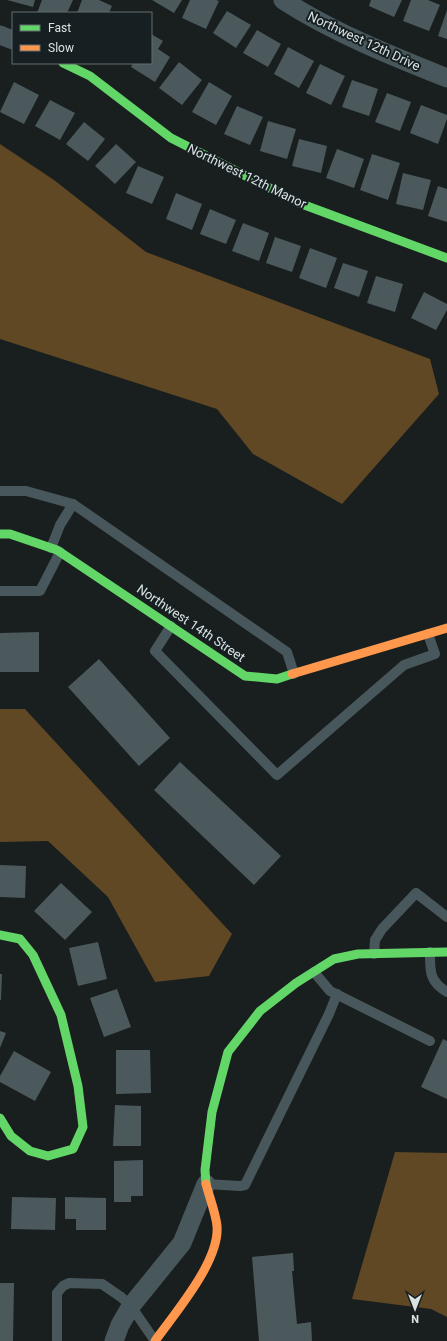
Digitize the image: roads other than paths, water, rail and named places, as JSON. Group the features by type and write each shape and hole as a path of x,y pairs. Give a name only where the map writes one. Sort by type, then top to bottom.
{"street":[{"name":"Northwest 12th Drive","path":"283,0 312,18 397,58 447,78"},
{"path":"0,35 12,40"},
{"name":"Northwest 12th Manor","path":"65,64 90,76 171,138 299,203 447,258"},
{"name":"Northwest 14th Street","path":"0,534 10,534 56,550 245,676 277,679 447,628"},
{"path":"0,935 20,939 33,955 61,1015 78,1086 83,1127 73,1149 48,1156 30,1151 11,1136 0,1118"},
{"path":"155,1341 200,1280 214,1248 217,1226 206,1184 205,1170 212,1112 228,1052 260,1011 296,983 334,959 358,954 447,952"},
{"path":"114,1341 120,1325 131,1306 182,1243 206,1184"}],"lane":[{"path":"0,491 26,491 73,504 287,652 294,674"},
{"path":"0,591 40,591 56,550 60,525 73,504"},
{"path":"171,626 155,651 277,776 404,665 435,654 428,634"},
{"path":"374,954 375,940 382,929 416,893 447,917"},
{"path":"430,952 430,972 439,988 447,992"},
{"path":"314,972 330,991 430,1041"},
{"path":"206,1184 245,1185 337,994"},
{"path":"57,1341 57,1293 63,1286 69,1283 102,1284 121,1296 131,1306 155,1341"}]}
